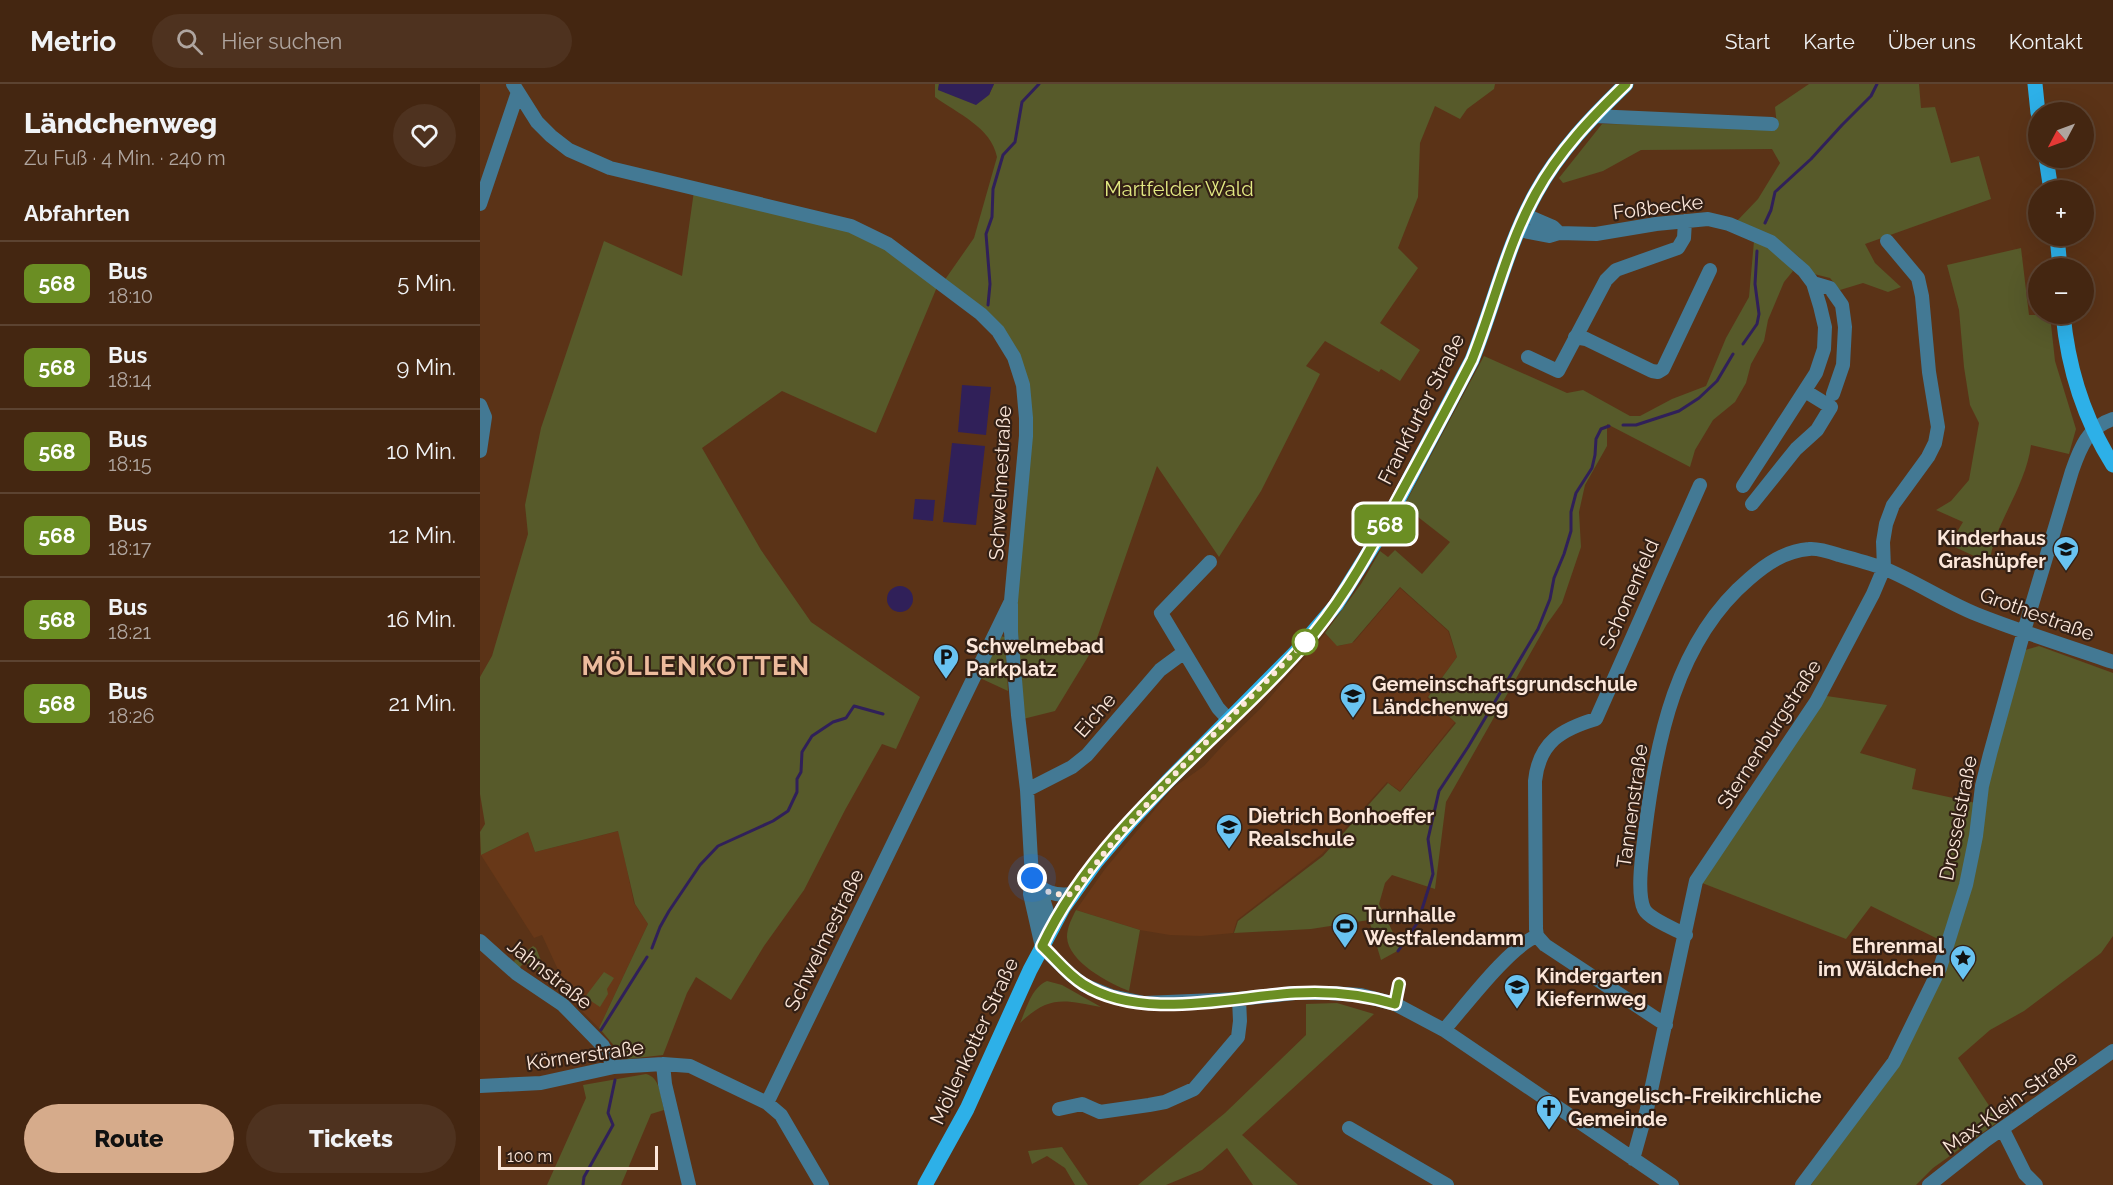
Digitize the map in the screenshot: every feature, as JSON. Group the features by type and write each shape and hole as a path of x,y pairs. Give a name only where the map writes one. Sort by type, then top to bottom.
{"main road":[{"name":"Frankfurter Straße","path":"1042,946 1052,921 1096,862 1130,822 1315,632 1336,605 1364,562 1472,360 1519,230 1536,192 1561,154 1626,84"},
{"path":"2035,84 2037,102"},
{"path":"2065,324 2066,341 2077,389 2093,430 2113,465"},
{"name":"Möllenkotter Straße","path":"925,1185 967,1109 1042,946"}],"street":[{"path":"480,204 515,88"},
{"name":"Schwelmestraße","path":"515,88 537,122 569,150 610,168 851,226 888,244 993,325 1014,357 1023,386 1026,418 1011,602 766,1103"},
{"path":"1594,116 1772,124"},
{"name":"Foßbecke","path":"1525,215 1553,227 1559,233"},
{"name":"Foßbecke","path":"1519,230 1550,236 1559,233 1596,234 1708,219 1771,242 1804,271 1813,283 1825,327 1824,349 1816,373 1743,486"},
{"path":"1528,357 1558,371 1606,280 1617,270 1678,248 1684,238 1685,221"},
{"name":"Sternenburgstraße","path":"1633,1159 1647,1109 1696,881 1816,702 1873,594 1884,568 1883,542 1886,524 1893,505 1928,458 1935,443 1938,427 1918,278 1887,241"},
{"path":"1575,338 1586,339 1658,372 1663,369 1710,270"},
{"name":"Foßbecke","path":"1813,283 1830,288 1842,305 1845,327 1843,365 1833,394"},
{"path":"1752,504 1796,449 1817,430 1831,407 1805,391"},
{"path":"480,405 485,417 480,451"},
{"path":"2093,430 2100,424 2113,419"},
{"name":"Drosselstraße","path":"1802,1185 1894,1062 1940,968 1966,885 1976,836 1982,786 2024,631 2076,461 2084,442 2093,430"},
{"name":"Schonenfeld","path":"1538,936 1535,856 1536,766 1544,750 1554,738 1577,725 1596,719 1700,485"},
{"name":"Tannenstraße","path":"1686,935 1650,916 1644,910 1641,871 1649,801 1662,738 1675,690 1693,648 1729,596 1760,569 1798,550 1812,548 1884,568"},
{"path":"1210,562 1161,613 1183,653 1218,708 1229,720"},
{"name":"Grothestraße","path":"1884,568 1974,613 2113,662"},
{"name":"Möllenkotter Straße","path":"1011,602 1012,644 1036,883 1052,921"},
{"name":"Eiche","path":"1027,790 1072,767 1087,755 1160,670 1183,653"},
{"path":"1036,883 1048,893 1061,896 1073,894"},
{"name":"Möllenkotter Straße","path":"1036,883 1030,894 1042,946"},
{"path":"1034,911 1052,921"},
{"path":"1444,1030 1505,960 1528,939 1538,936 1545,945 1666,1025"},
{"name":"Jahnstraße","path":"480,941 517,974 564,1005 603,1046 614,1067"},
{"path":"1042,946 1084,985 1111,996 1144,1003 1239,999 1295,993 1361,995 1395,1004 1444,1030 1672,1185"},
{"path":"1059,1109 1082,1104 1100,1112 1149,1106 1165,1102 1194,1089 1238,1037 1239,999"},
{"name":"Max-Klein-Straße","path":"1929,1185 1986,1140 2113,1052"},
{"path":"663,1064 665,1084 689,1185"},
{"name":"Körnerstraße","path":"480,1086 541,1083 614,1067 663,1064 690,1066 766,1103 781,1115 822,1185"},
{"path":"1349,1128 1447,1185"},
{"path":"2003,1130 2025,1174 2036,1185"}],"shaded area":[{"path":"939,84 994,84 989,95 976,105 938,90"},
{"path":"962,385 991,387 986,435 958,432"},
{"path":"952,443 985,446 976,525 943,522"},
{"path":"915,499 935,500 933,521 913,519"},
{"path":"900,586 909,590 913,599 909,608 900,612 891,608 887,599 891,590"},
{"path":"1400,588 1448,631 1457,657 1427,698 1455,722 1400,791 1387,782 1322,854 1237,920 1233,933 1201,936 1170,935 1140,930 1076,910 1105,869 1173,788 1204,766 1261,708 1325,634 1339,646 1354,642"},
{"path":"619,831 634,903 648,924 599,1028 573,1002 542,935 534,938 481,855 528,832 535,852"}],"green space":[{"name":"Martfelder Wald","path":"935,84 939,84 938,90 989,95 994,84 1495,84 1494,89 1467,109 1460,119 1435,106 1420,143 1418,197 1398,248 1418,268 1380,323 1420,350 1400,381 1381,369 1379,372 1325,341 1306,366 1320,374 1261,491 1219,557 1157,466 1094,647 1055,711 1023,719 1016,599 1029,437 1017,356 944,281 974,238 997,157 994,147 981,129 935,97"},
{"path":"1809,84 1919,84 1921,108 1935,107 1951,163 1979,156 1991,199 1865,244 1875,263 1901,287 1888,292 1863,283 1840,290 1830,278 1814,274 1799,257 1773,236 1736,222 1758,199 1780,163 1772,149 1641,150 1603,171 1563,183 1559,178 1602,124 1777,126 1775,107"},
{"path":"694,191 849,229 886,248 937,287 876,433 782,391 702,448 761,550 811,622 920,697 896,749 882,744 804,890 764,946 731,1000 696,977 687,993 663,1055 628,1059 599,1028 648,924 635,904 618,831 535,852 528,832 481,855 480,832 485,824 480,794 480,677 492,656 528,534 525,505 541,428 604,241 682,276"},
{"path":"1754,241 1776,252 1793,271 1784,282 1768,320 1764,341 1751,364 1746,383 1735,402 1713,420 1695,450 1690,467 1607,424 1607,446 1585,485 1579,512 1581,547 1562,603 1547,624 1446,802 1435,889 1392,875 1385,883 1379,904 1401,949 1381,960 1369,920 1311,929 1234,933 1238,921 1323,856 1388,783 1400,792 1456,723 1428,697 1457,657 1449,631 1400,587 1352,643 1337,646 1325,633 1361,584 1380,551 1388,557 1395,550 1422,574 1450,542 1404,506 1484,356 1567,393 1583,390 1630,416 1640,416 1672,399 1706,386 1726,338 1749,297"},
{"path":"2021,248 2028,324 2051,324 2055,361 2076,429 2069,454 2031,445 2026,468 1996,536 1989,563 1944,542 1954,537 1963,522 1936,510 1951,501 1969,480 1979,423 1970,405 1959,310 1947,265"},
{"path":"1000,636 1005,637 1008,691 980,678"},
{"path":"2039,646 2113,673 2113,936 2101,953 2024,1011 1990,1030 1958,1058 1999,1121 1933,1168 1916,1185 1811,1185 1897,1062 1944,942 1871,906 1846,939 1697,881 1820,695 1887,705 1860,753 1916,769 1912,789 1976,803 2025,650"},
{"path":"1076,910 1140,930 1129,991 1101,977 1074,955 1067,937"},
{"path":"533,946 536,948 548,978 525,962 519,968 516,966 514,961"},
{"path":"604,972 614,978 600,1007 585,997"},
{"path":"1047,981 1062,985 1101,1007 1058,1002 1040,1008 1020,1023 1033,993"},
{"path":"1337,1003 1374,1014 1242,1135 1298,1185 1253,1185 1227,1148 1202,1170 1166,1185 1138,1185 1225,1113 1306,1035 1306,1004"},
{"path":"646,1074 657,1083 664,1110 651,1114 621,1185 547,1185 586,1098 583,1085"},
{"path":"1062,1147 1088,1185 1075,1185 1065,1168 1047,1156 1032,1164 1028,1151"}],"waterway":[{"path":"988,305 990,284 986,234 992,217 993,189 1003,155 1015,142 1022,102 1039,84"},
{"path":"1765,223 1775,192 1811,159 1871,96 1877,84"},
{"path":"1743,344 1757,324 1759,314 1755,284 1757,251"},
{"path":"1623,425 1636,425 1679,411 1699,398 1717,381 1733,354"},
{"path":"1398,951 1418,922 1433,874 1428,839 1439,791 1468,747 1538,629 1571,531 1571,512 1576,493 1592,468 1596,439 1601,429 1609,426"},
{"path":"652,948 669,911 700,865 718,846 773,821 788,811 797,792 802,752 812,736 833,722 846,718 854,706 883,714"},
{"path":"601,1030 647,957"},
{"path":"583,1185 584,1177 613,1125 608,1113 615,1080"}],"bus line":[{"name":"568","path":"1399,984 1395,1004 1361,995 1329,993 1295,993 1182,1003 1131,1002 1084,985 1042,946 1063,908 1086,875 1130,822 1315,632 1336,605 1378,536 1472,360 1512,248 1536,192 1561,154 1626,84"}],"place":[{"name":"Kinderhaus Grashüpfer","path":"2066,572"},
{"name":"Schwelmebad Parkplatz","path":"946,680"},
{"name":"Gemeinschaftsgrundschule Ländchenweg","path":"1353,719"},
{"name":"Dietrich Bonhoeffer Realschule","path":"1229,850"},
{"name":"Turnhalle Westfalendamm","path":"1345,949"},
{"name":"Ehrenmal im Wäldchen","path":"1963,981"},
{"name":"Kindergarten Kiefernweg","path":"1517,1010"},
{"name":"Evangelisch-Freikirchliche Gemeinde","path":"1549,1131"}],"district":[{"name":"MÖLLENKOTTEN","path":"696,666"}],"route":[{"path":"1032,878 1040,888 1048,893 1061,896 1073,894 1130,822 1305,642"}]}
